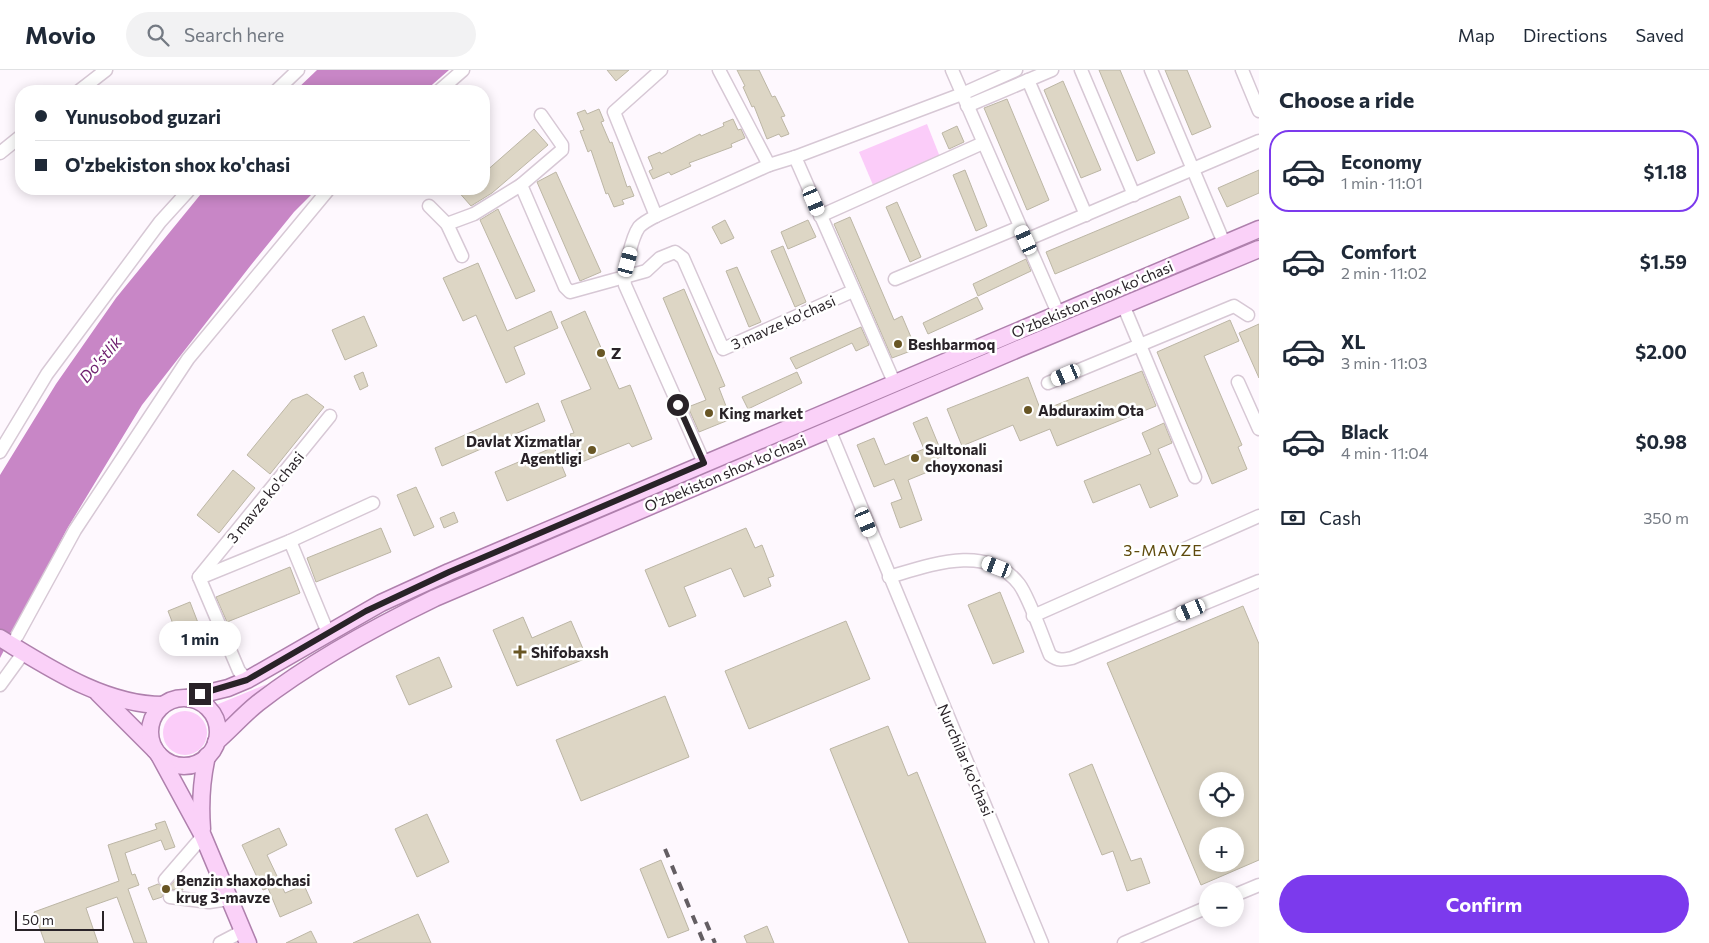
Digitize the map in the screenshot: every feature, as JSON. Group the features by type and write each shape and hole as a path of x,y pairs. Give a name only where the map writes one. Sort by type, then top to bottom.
{"main road":[{"name":"O'zbekiston shox ko'chasi","path":"187,698 228,688 247,680 381,603 449,572 1259,229"},
{"name":"O'zbekiston shox ko'chasi","path":"216,742 264,699 378,626 435,598 1018,349 1124,307 1259,249"},
{"path":"0,638 20,646 96,691 167,762 183,766 198,763 208,756"},
{"path":"96,691 137,702 163,705"},
{"path":"203,836 200,801 201,782 208,756 216,742 218,730 212,713 198,701 187,698 175,699 163,705 155,714 150,726 151,739 203,836 245,937"}],"street":[{"path":"87,85 106,70"},
{"path":"282,85 298,70"},
{"path":"446,85 463,70"},
{"path":"656,216 614,112 661,70"},
{"path":"719,70 769,165"},
{"path":"952,70 1058,314"},
{"path":"704,463 627,291 624,275 638,229 644,222 656,216 769,165 962,94 1016,70"},
{"path":"967,106 1052,70"},
{"path":"1081,70 1134,195"},
{"path":"1151,70 1224,244"},
{"path":"1242,70 1259,111"},
{"path":"1028,80 1086,215"},
{"path":"447,224 474,214 521,186 562,150 562,145 542,115"},
{"path":"0,153 15,141"},
{"path":"1026,240 1259,141"},
{"path":"820,216 983,143"},
{"name":"3 mavze ko'chasi","path":"795,157 894,382"},
{"name":"3 mavze ko'chasi","path":"521,186 567,290 576,292 624,275 646,271 660,258 675,252 683,258 723,349 853,291"},
{"path":"0,452 47,374 160,222 185,195"},
{"path":"0,685 75,530 188,359 324,195"},
{"path":"429,206 447,224 462,256"},
{"path":"895,279 1020,227"},
{"path":"1048,382 1234,306 1248,315"},
{"path":"1124,307 1195,477"},
{"path":"1238,382 1259,429"},
{"name":"3 mavze ko'chasi","path":"199,578 330,416"},
{"name":"Nurchilar ko'chasi","path":"828,430 1042,943"},
{"name":"3 mavze ko'chasi","path":"199,578 290,542 373,503"},
{"path":"1033,616 1259,516"},
{"path":"290,542 328,633"},
{"path":"889,577 950,560 987,563 997,567 1020,585 1050,655 1056,660 1081,655 1259,581"},
{"path":"199,578 239,671 247,680"},
{"path":"164,880 203,836"},
{"path":"1244,891 1259,885"},
{"path":"170,897 209,902 229,899"},
{"path":"1124,943 1199,911"},
{"path":"220,943 245,937"}],"shaded area":[{"path":"927,124 940,157 873,185 859,152"},
{"path":"267,684 224,723 216,705"},
{"path":"189,711 201,717 206,724 206,742 201,749 194,754 181,755 173,752 166,745 163,729 166,721 173,714"}],"water":[{"path":"317,70 449,70 432,85 301,85"},
{"name":"Do'stlik","path":"200,195 311,195 294,212 251,265 142,405 67,529 0,658 0,475 56,384 116,298"}],"building":[{"path":"607,70 629,70 616,81"},
{"path":"737,70 759,70 772,97 775,96 785,116 781,117 789,134 781,137 779,134 767,139"},
{"path":"1099,70 1120,70 1155,153 1137,161"},
{"path":"1165,70 1187,70 1211,127 1192,135"},
{"path":"1063,81 1101,170 1081,178 1044,90"},
{"path":"1007,99 1049,200 1027,210 984,108"},
{"path":"599,109 604,121 601,122 610,143 612,142 627,187 630,186 634,196 622,200 624,204 614,207 608,193 606,194 591,150 588,152 580,131 584,130 577,113 585,110 587,114"},
{"path":"733,119 738,130 741,129 745,138 731,144 732,147 689,163 691,166 671,175 669,172 653,179 649,171 653,169 648,157 660,152 661,154 700,134 701,136 724,126 723,123"},
{"path":"957,126 964,142 949,149 942,133"},
{"path":"534,129 548,145 490,194 490,168"},
{"path":"965,170 987,226 976,231 953,175"},
{"path":"1259,170 1259,193 1227,207 1218,188"},
{"path":"556,172 601,272 580,281 537,182"},
{"path":"461,195 489,195 471,206"},
{"path":"1180,196 1189,218 1055,274 1046,252"},
{"path":"897,202 921,257 910,262 886,207"},
{"path":"498,209 535,291 516,299 480,220"},
{"path":"850,217 894,320 902,316 916,349 892,358 834,224"},
{"path":"725,220 734,238 721,244 712,227"},
{"path":"808,220 816,237 788,249 781,232"},
{"path":"783,246 806,302 795,307 771,251"},
{"path":"1026,259 1031,271 978,296 973,284"},
{"path":"478,263 507,331 551,311 558,328 514,347 525,374 506,383 476,315 463,321 443,278"},
{"path":"737,267 761,322 749,327 726,271"},
{"path":"684,289 725,386 719,388 731,419 699,432 688,407 706,400 663,298"},
{"path":"977,297 983,309 928,334 923,323"},
{"path":"585,311 619,389 630,385 652,439 632,447 629,443 582,462 570,434 574,433 561,401 591,389 561,322"},
{"path":"364,316 377,346 345,360 332,330"},
{"path":"1230,320 1239,341 1204,356 1242,445 1238,447 1247,469 1212,484 1157,352"},
{"path":"1259,324 1259,378 1239,333"},
{"path":"861,327 869,345 856,351 852,343 796,369 790,358"},
{"path":"1142,371 1156,406 1057,446 1050,429 1020,441 1013,425 962,446 947,409 1028,377 1041,411"},
{"path":"363,372 368,386 360,390 354,376"},
{"path":"797,372 802,383 748,409 742,397"},
{"path":"307,394 324,407 270,474 247,455 292,400"},
{"path":"538,403 545,421 442,466 435,448"},
{"path":"927,417 943,456 927,463 930,471 908,480 922,520 900,528 891,503 902,499 894,479 874,487 857,445 874,438 885,465 924,449 913,423"},
{"path":"1164,423 1172,443 1158,449 1178,496 1150,508 1140,484 1093,503 1084,481 1151,454 1142,433"},
{"path":"554,447 566,476 507,501 495,472"},
{"path":"233,470 255,488 219,533 197,515"},
{"path":"416,487 434,527 414,536 397,495"},
{"path":"454,512 458,522 444,528 440,518"},
{"path":"381,528 391,552 316,582 307,558"},
{"path":"746,528 755,548 762,545 774,576 768,578 771,586 744,597 731,568 684,587 696,616 669,627 645,570"},
{"path":"290,567 300,593 227,622 216,597"},
{"path":"1000,592 1024,652 993,664 968,605"},
{"path":"190,602 200,628 178,637 168,611"},
{"path":"1243,606 1259,644 1259,860 1244,866 1244,827 1199,827 1199,872 1231,872 1208,882 1200,882 1107,663"},
{"path":"523,617 532,638 571,621 587,658 517,686 493,630"},
{"path":"846,621 870,679 749,729 725,671"},
{"path":"439,657 452,687 409,705 396,676"},
{"path":"665,696 689,757 581,801 556,740"},
{"path":"888,726 908,776 917,772 986,943 909,943 830,749"},
{"path":"1092,764 1131,861 1141,858 1150,883 1127,891 1113,851 1102,855 1069,774"},
{"path":"427,814 449,862 417,877 395,829"},
{"path":"165,821 175,847 165,850 161,840 125,853 132,875 135,874 139,885 128,889 147,943 134,943 117,897 86,908 98,943 45,943 34,912 119,881 108,845 157,829 155,824"},
{"path":"279,828 287,845 267,855 285,893 304,885 312,903 280,917 268,888 263,890 242,845"},
{"path":"661,860 689,930 668,938 640,869"},
{"name":"Benzin shaxobchasi krug 3-mavze","path":"179,877 183,890 167,889 162,897 153,900 148,888 158,884 167,888"},
{"path":"418,914 431,943 353,943"},
{"path":"767,926 774,943 747,943 744,936"},
{"path":"311,931 317,943 286,943"}],"railway":[{"path":"665,849 704,943"},
{"path":"706,922 715,943"}],"place":[{"name":"Beshbarmoq","path":"898,344"},
{"name":"Z","path":"601,353"},
{"name":"Abduraxim Ota","path":"1028,410"},
{"name":"King market","path":"709,413"},
{"name":"Davlat Xizmatlar Agentligi","path":"592,450"},
{"name":"Sultonali choyxonasi","path":"915,458"},
{"name":"Shifobaxsh","path":"520,652"},
{"name":"Benzin shaxobchasi krug 3-mavze","path":"166,889"}],"district":[{"name":"3-MAVZE","path":"1163,549"}],"route":[{"path":"200,694 228,688 247,680 381,603 704,463 678,405"}]}
